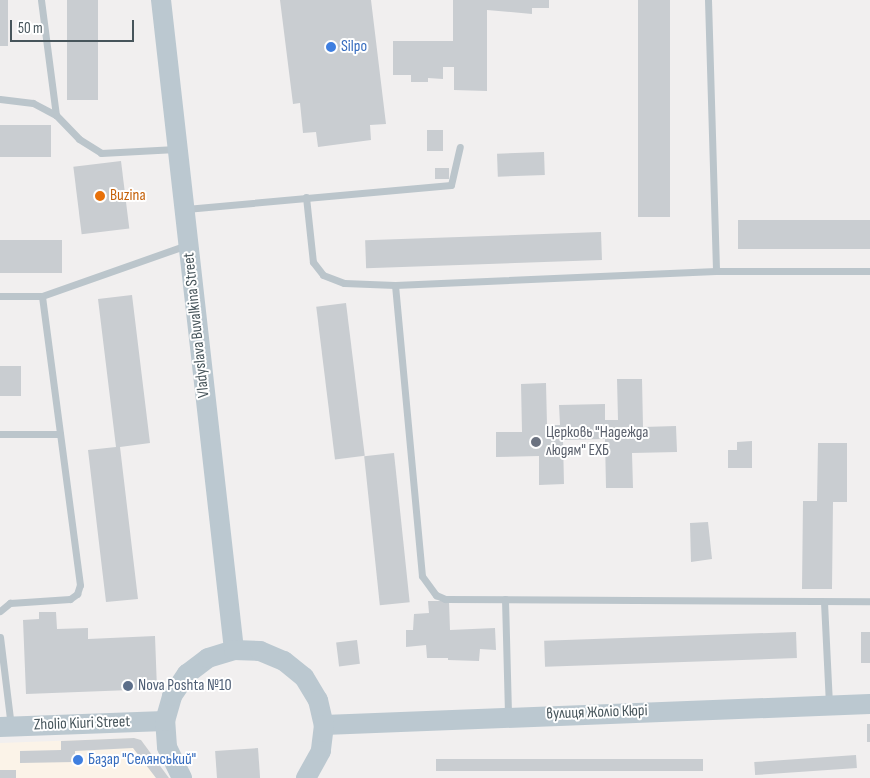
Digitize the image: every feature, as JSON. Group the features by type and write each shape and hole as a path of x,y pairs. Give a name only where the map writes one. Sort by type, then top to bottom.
{"street":[{"name":"Vladyslava Buvalkina Street","path":"161,0 183,210 234,650"},
{"path":"182,778 167,747 165,721 172,696 187,674 208,658 234,650 260,651 284,660 304,677 318,700 324,725 321,751 306,778"},
{"name":"вулиця Жоліо Кюрі","path":"324,725 508,716 870,704"},
{"name":"Zholio Kiuri Street","path":"6,727 165,721"}],"lane":[{"path":"41,0 56,115"},
{"path":"708,0 716,271"},
{"path":"0,99 33,103 56,115 80,139 101,153 177,149"},
{"path":"183,210 450,185 460,147"},
{"path":"306,197 310,255 323,275 344,284 395,285 716,271 870,271"},
{"path":"0,296 42,296 188,245"},
{"path":"395,285 422,576 428,587 445,600 870,601"},
{"path":"0,611 10,603 70,599 79,590 42,296"},
{"path":"0,434 60,434"},
{"path":"505,599 508,716"},
{"path":"824,602 829,704"},
{"path":"0,638 6,727"}],"shaded area":[{"name":"Базар \"Селянський\"","path":"134,738 141,740 169,778 0,778 0,743"}],"building":[{"path":"0,0 8,0 8,46 0,46"},
{"path":"67,0 98,0 98,100 67,100"},
{"name":"Silpo","path":"280,0 371,0 386,124 370,125 371,140 318,147 316,132 303,133 300,103 293,104"},
{"path":"453,0 549,0 549,8 532,8 532,14 487,10 487,91 454,90 454,67 443,67 443,79 428,78 428,82 411,82 411,75 393,75 393,41 453,41"},
{"path":"638,0 670,0 670,217 638,217"},
{"path":"0,125 51,125 51,157 0,157"},
{"path":"427,130 443,130 443,151 427,151"},
{"path":"544,152 545,175 498,177 497,154"},
{"path":"121,161 129,228 82,234 73,167"},
{"path":"435,168 449,168 449,179 435,179"},
{"path":"738,220 870,220 870,249 738,249"},
{"path":"601,232 602,260 366,268 365,240"},
{"path":"0,240 62,240 62,273 0,273"},
{"path":"132,295 150,443 120,447 138,599 106,602 88,450 116,447 98,299"},
{"path":"346,303 365,456 335,460 316,307"},
{"path":"0,366 21,366 21,396 0,396"},
{"path":"617,379 642,379 643,427 676,426 677,452 632,453 633,488 606,488 605,439 563,440 564,484 539,485 539,456 496,457 496,432 522,432 521,384 546,383 547,425 560,425 559,405 605,404 605,420 618,420"},
{"path":"752,441 752,468 728,468 728,450 737,450 737,442"},
{"path":"818,443 847,443 847,502 833,502 832,589 802,589 803,501 817,501"},
{"path":"394,453 410,602 380,605 364,456"},
{"path":"708,522 712,559 691,562 690,523"},
{"path":"428,601 449,601 450,630 495,628 496,650 480,649 479,661 448,660 448,658 427,658 426,645 406,647 406,630 413,630 414,614 429,613"},
{"path":"39,612 56,612 57,629 88,628 88,639 155,636 157,689 26,694 23,620 39,619"},
{"path":"796,632 797,658 545,667 544,641"},
{"path":"861,632 870,632 870,663 861,663"},
{"path":"357,640 360,664 339,666 336,643"},
{"path":"867,724 870,724 870,742 867,742"},
{"path":"134,738 141,740 169,778 156,778 133,748 75,751 75,762 20,763 20,751 61,750 61,741"},
{"path":"258,748 260,778 217,778 215,751"},
{"path":"856,755 857,768 755,775 754,762"},
{"path":"436,759 703,759 703,771 436,771"},
{"path":"0,770 16,770 16,778 0,778"}],"place":[{"name":"Silpo","path":"331,47"},
{"name":"Buzina","path":"100,196"},
{"name":"Церковь \"Надежда людям\" ЕХБ","path":"536,442"},
{"name":"Nova Poshta №10","path":"128,686"},
{"name":"Базар \"Селянський\"","path":"78,760"}]}
